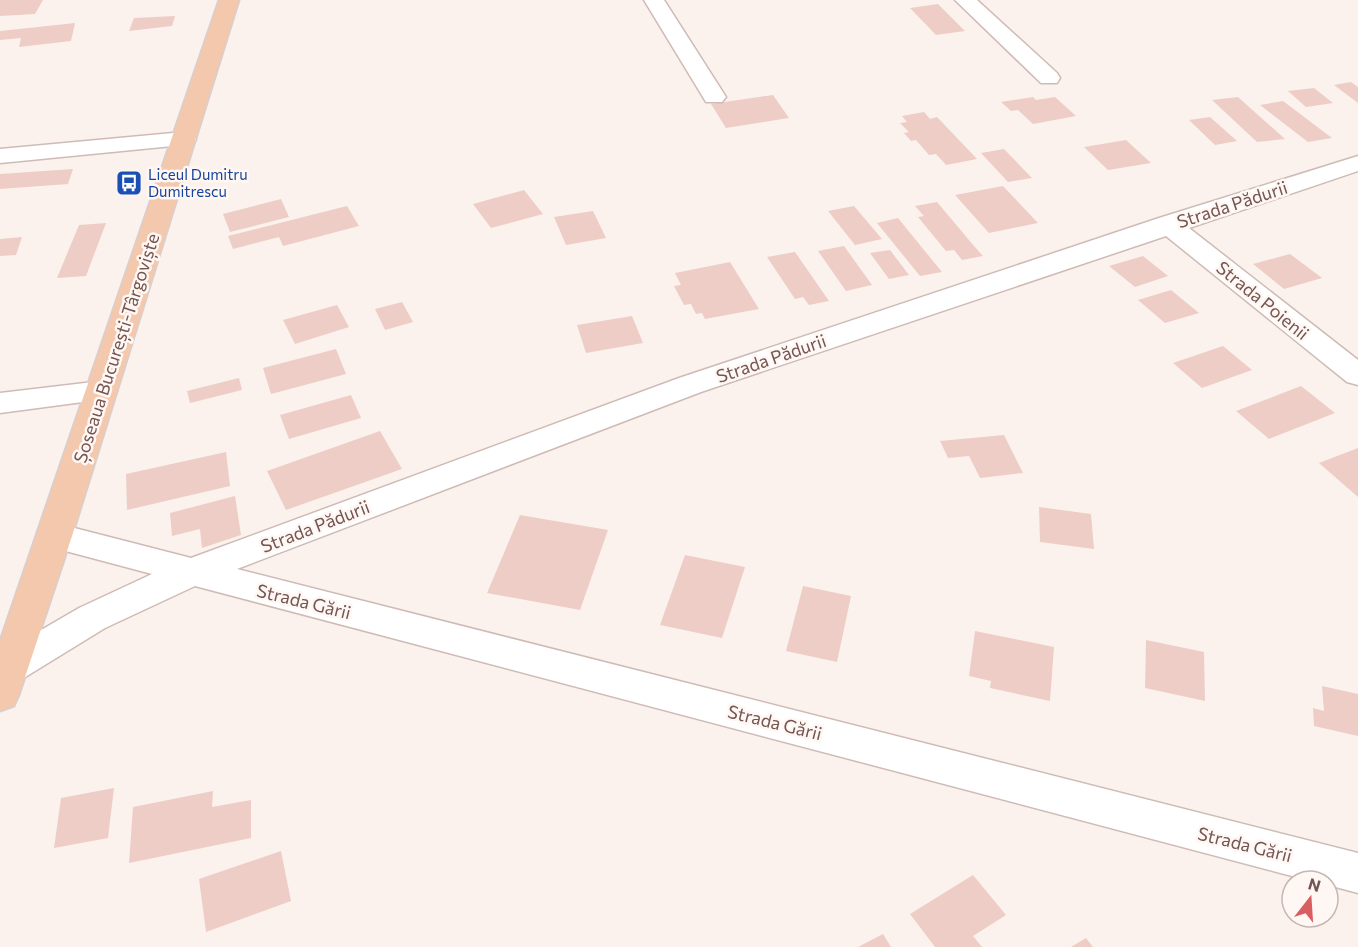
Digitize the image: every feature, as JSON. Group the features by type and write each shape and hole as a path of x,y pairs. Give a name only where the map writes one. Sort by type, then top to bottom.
{"main road":[{"name":"Șoseaua București-Târgoviște","path":"4,682 55,536 229,0"}],"street":[{"path":"654,0 714,97"},
{"path":"965,0 1049,78"},
{"path":"0,156 184,139"},
{"name":"Strada Pădurii","path":"4,682 92,618 191,572 690,385 1168,224 1358,163"},
{"name":"Strada Poienii","path":"1168,224 1358,375"},
{"path":"0,404 102,391"},
{"name":"Strada Gării","path":"55,536 1358,873"}],"building":[{"path":"0,0 43,0 35,14 0,16"},
{"path":"938,4 965,31 936,35 910,8"},
{"path":"175,16 172,26 129,31 134,18"},
{"path":"75,23 71,41 19,47 21,38 0,40 0,31"},
{"path":"1351,82 1358,87 1358,103 1334,85"},
{"path":"1314,88 1333,103 1306,107 1288,91"},
{"path":"773,95 789,118 726,128 711,104"},
{"path":"1033,97 1036,100 1055,97 1076,116 1033,124 1018,110 1011,111 1001,102"},
{"path":"1238,97 1285,139 1257,142 1212,100"},
{"path":"1283,101 1332,138 1308,142 1260,105"},
{"path":"924,112 930,119 937,117 977,159 946,165 936,154 929,155 916,140 911,141 904,133 909,132 900,123 907,122 902,116"},
{"path":"1210,117 1237,141 1215,145 1189,120"},
{"path":"1126,140 1151,163 1108,170 1084,147"},
{"path":"1004,149 1032,178 1008,182 981,153"},
{"path":"73,169 68,184 0,189 0,174"},
{"path":"1003,186 1038,223 989,233 955,195"},
{"path":"524,190 543,214 491,228 473,204"},
{"path":"281,199 289,217 230,232 223,214"},
{"path":"937,202 983,256 962,260 954,250 946,251 918,217 924,216 915,206"},
{"path":"347,206 359,226 283,246 279,237 233,249 228,236"},
{"path":"854,206 882,239 855,245 828,211"},
{"path":"593,211 606,238 566,245 554,217"},
{"path":"898,218 942,272 920,276 877,223"},
{"path":"106,223 86,276 57,278 79,225"},
{"path":"22,237 16,255 0,256 0,239"},
{"path":"844,246 872,285 846,291 818,251"},
{"path":"890,250 909,275 889,279 870,253"},
{"path":"795,252 829,301 809,305 803,297 795,299 767,257"},
{"path":"1290,254 1322,278 1284,289 1253,264"},
{"path":"1143,256 1168,276 1135,287 1109,266"},
{"path":"730,262 759,309 705,319 702,313 696,314 691,304 684,305 674,286 681,285 675,273"},
{"path":"1171,290 1199,313 1165,323 1138,300"},
{"path":"402,302 413,322 385,330 375,309"},
{"path":"337,305 349,327 295,344 283,320"},
{"path":"632,316 643,343 586,353 577,325"},
{"path":"1223,346 1252,370 1202,388 1173,363"},
{"path":"336,349 346,374 271,394 263,368"},
{"path":"239,378 242,390 190,403 187,391"},
{"path":"1301,386 1335,413 1269,439 1236,411"},
{"path":"351,395 361,418 289,439 280,415"},
{"path":"380,431 402,469 286,510 267,471"},
{"path":"1004,435 1023,473 980,478 969,456 948,458 940,441"},
{"path":"1358,448 1358,497 1319,463"},
{"path":"226,452 230,486 127,510 126,474"},
{"path":"235,496 241,535 202,548 200,529 172,536 170,513"},
{"path":"1039,507 1091,514 1094,549 1040,542"},
{"path":"520,515 608,530 580,610 487,593"},
{"path":"685,555 745,567 722,638 660,625"},
{"path":"803,586 851,596 837,662 786,651"},
{"path":"975,631 1054,647 1050,701 990,688 991,681 969,676"},
{"path":"1146,640 1204,652 1205,701 1145,688"},
{"path":"1322,686 1358,694 1358,736 1314,726 1313,708 1324,711"},
{"path":"114,788 108,838 54,848 61,798"},
{"path":"213,791 212,807 251,800 251,838 129,863 133,807"},
{"path":"281,851 291,901 206,932 199,879"},
{"path":"973,875 1006,915 973,936 982,947 935,947 910,914"},
{"path":"883,934 891,947 858,947"},
{"path":"1086,938 1093,947 1071,947"}],"place":[{"name":"Liceul Dumitru Dumitrescu","path":"129,183"}]}
